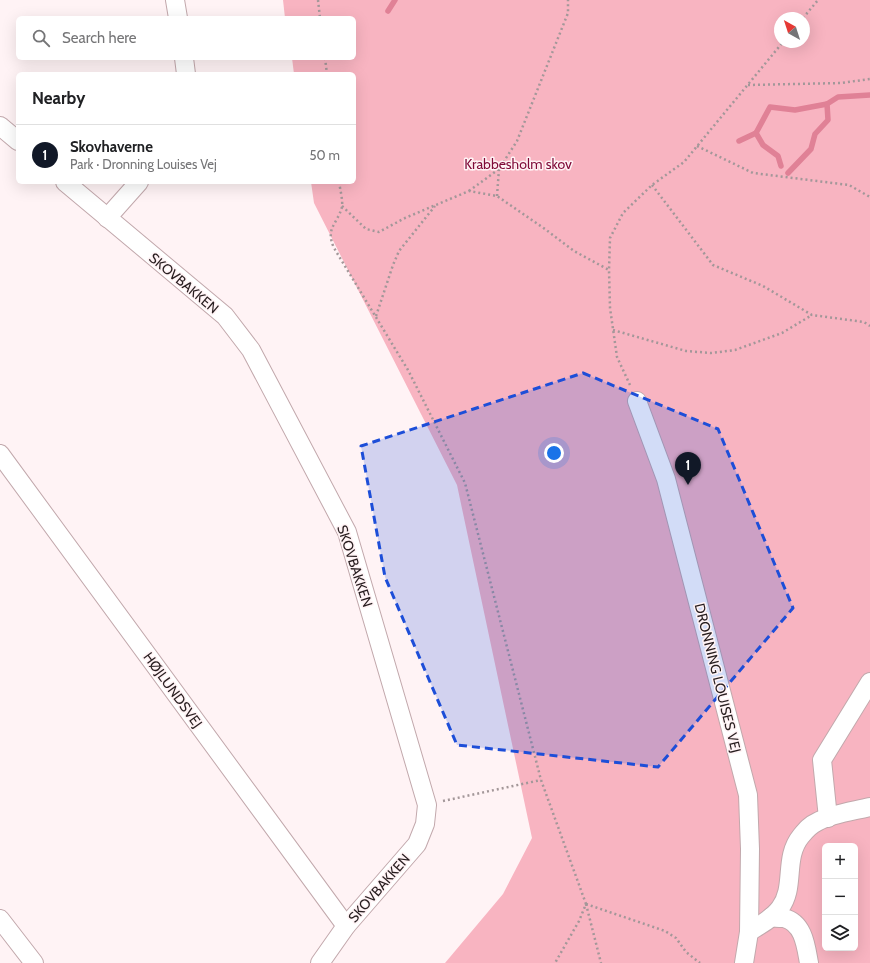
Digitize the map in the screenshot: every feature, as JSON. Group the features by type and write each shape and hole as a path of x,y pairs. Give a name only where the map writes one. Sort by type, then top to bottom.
{"street":[{"path":"175,0 178,16"},
{"path":"184,60 186,72"},
{"path":"0,126 16,139"},
{"name":"SKOVBAKKEN","path":"67,184 224,316 252,350 347,532 427,804 425,824 417,844 346,926 320,963"},
{"path":"107,218 137,184"},
{"name":"DRONNING LOUISES VEJ","path":"637,401 666,479 748,795 750,849 749,932 744,963"},
{"name":"HØJLUNDSVEJ","path":"0,454 346,926"},
{"path":"828,818 822,760 870,682"},
{"path":"749,932 771,917 781,907 786,896 791,853 798,840 808,827 818,821 870,807"},
{"path":"771,917 786,919 800,929 804,938 809,963"},
{"path":"0,919 34,963"}],"path":[{"path":"318,0 320,16"},
{"path":"342,206 366,229 379,232 469,191 499,169 520,134 568,13 568,0"},
{"path":"808,12 818,0"},
{"path":"637,401 617,357 610,308 610,238 623,213 652,185 684,162 778,48"},
{"path":"325,60 327,72"},
{"path":"748,85 841,83 870,79"},
{"path":"697,146 753,173 849,185 870,197"},
{"path":"497,196 499,169"},
{"path":"339,184 342,206 332,228 330,239 408,370 465,484 541,780 586,904 601,963"},
{"path":"652,185 713,265 763,286 812,315 864,322 870,326"},
{"path":"469,191 497,196 545,228 574,251 609,270"},
{"path":"376,317 399,251 436,205"},
{"path":"614,330 686,351 711,353 735,350 782,333 812,315"},
{"path":"427,804 541,780"},
{"path":"555,963 579,921 586,904"},
{"path":"586,904 665,931 676,938 686,952 700,963"}],"highlighted area":[{"path":"583,373 718,429 793,608 658,767 457,745 385,577 361,446"}],"green space":[{"name":"Krabbesholm skov","path":"283,0 870,0 870,963 445,963 503,894 532,838 457,485 314,203 311,184 356,184 356,72 294,72 292,60 356,60 356,16 285,16"}],"waterway":[{"path":"388,11 395,0"},
{"path":"739,141 756,133 770,107 795,110 827,104 838,97 870,95"},
{"path":"788,173 811,149 815,134 828,120 827,104"},
{"path":"756,133 763,145 778,156 781,166"}],"place":[{"name":"Skovhaverne","path":"688,485"}]}
